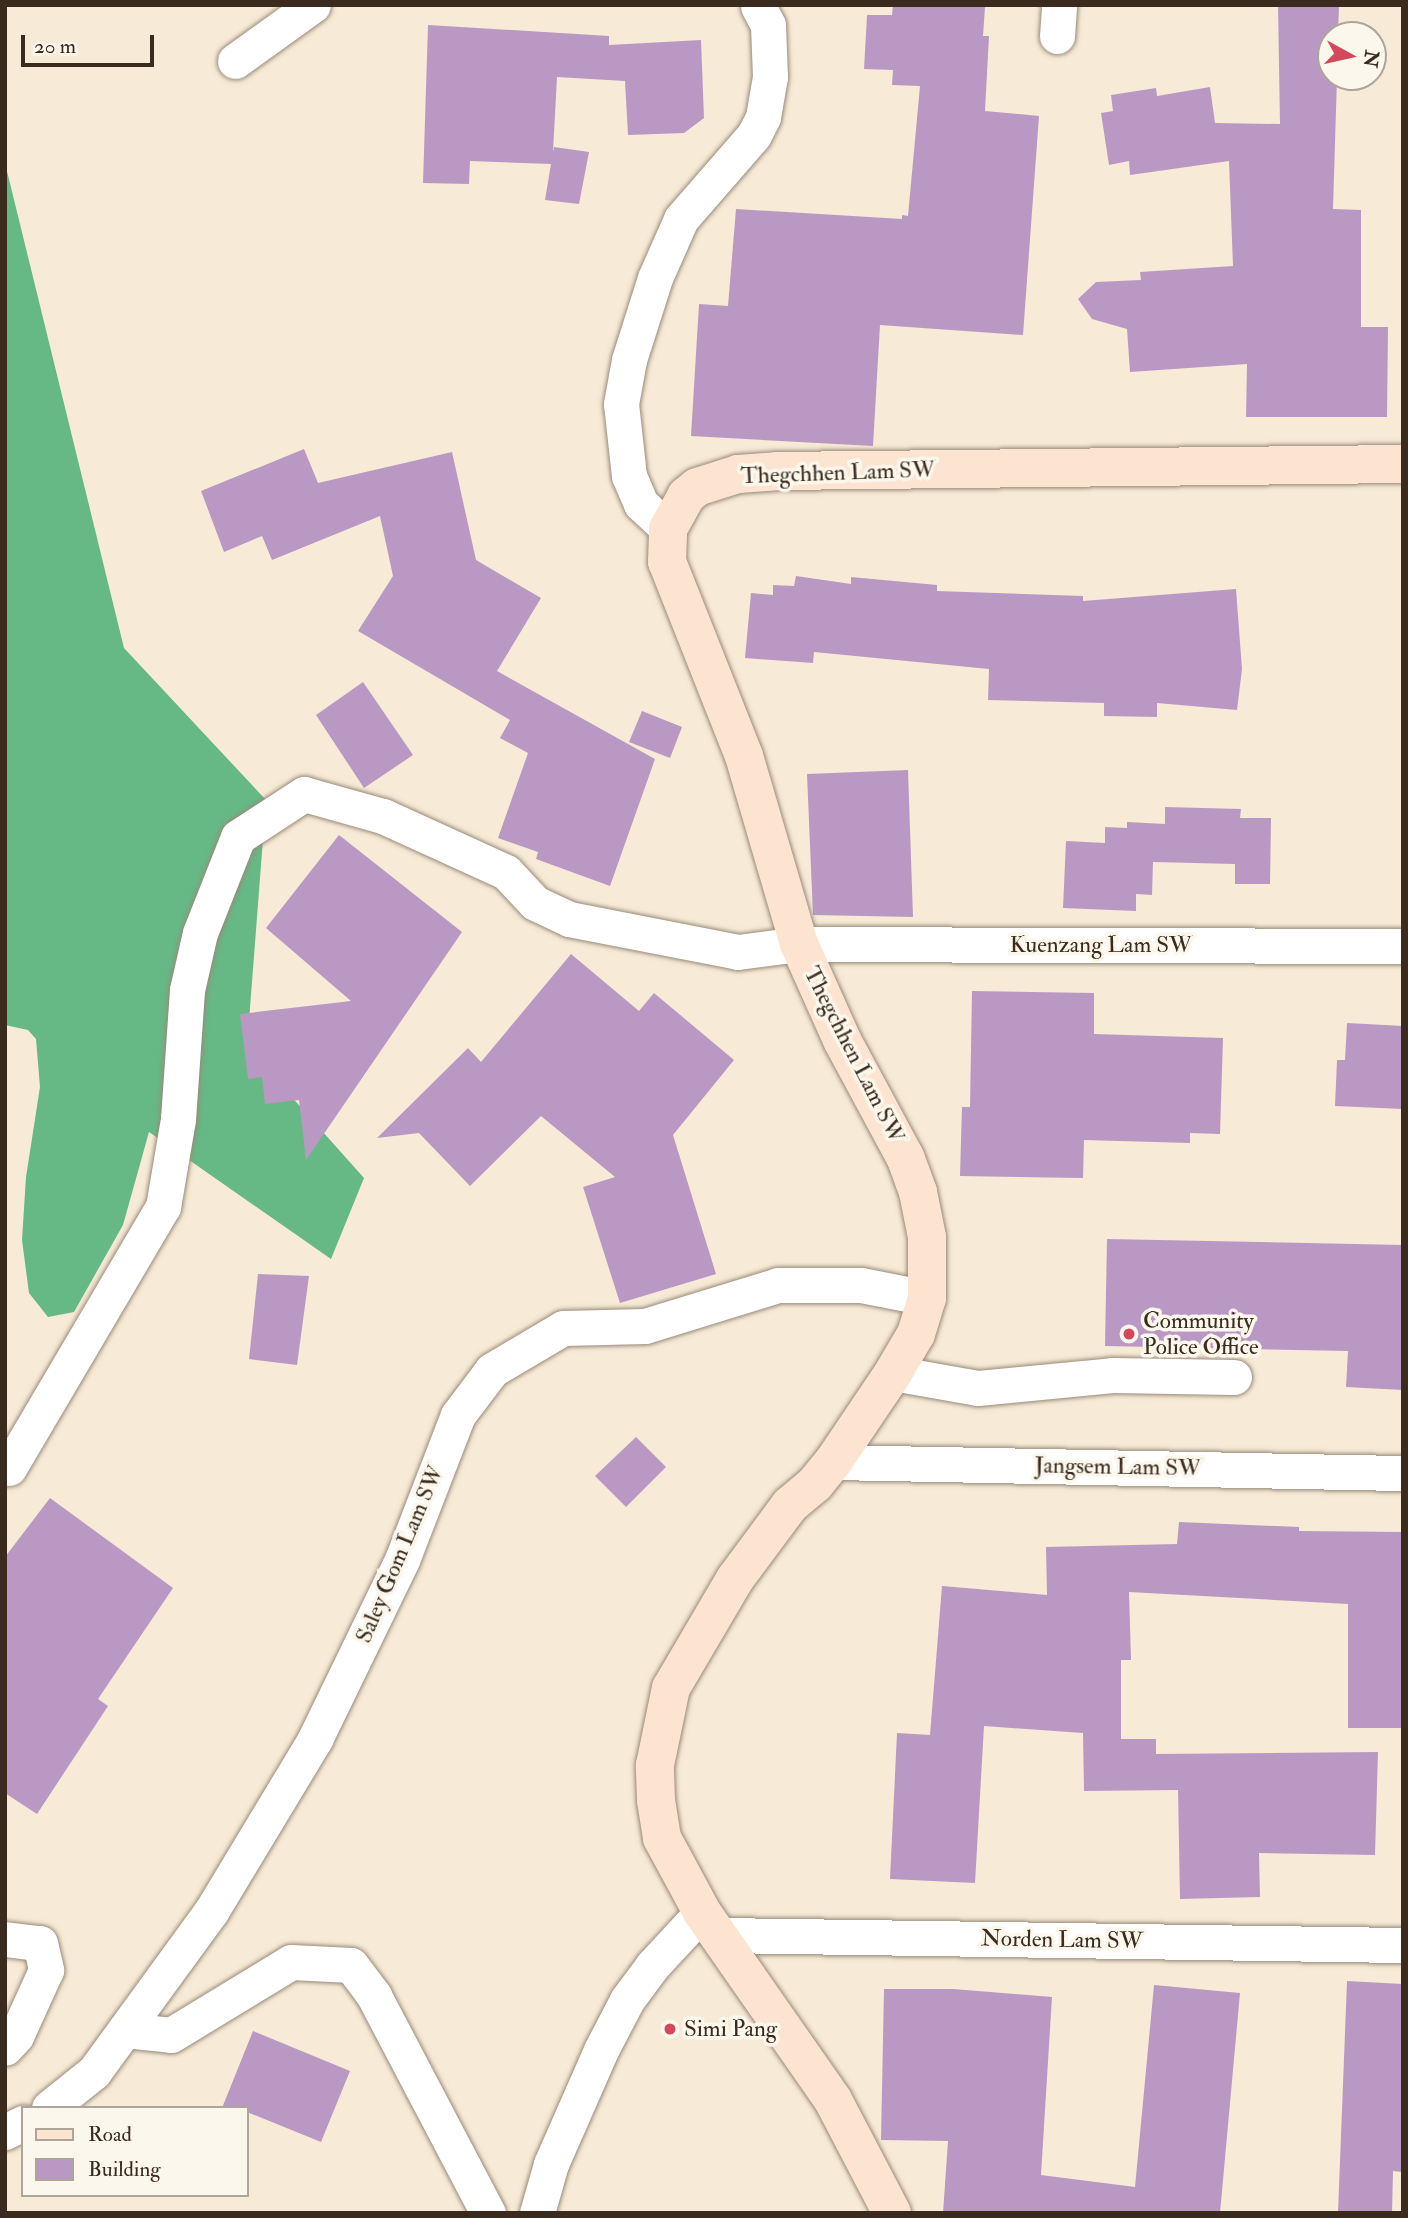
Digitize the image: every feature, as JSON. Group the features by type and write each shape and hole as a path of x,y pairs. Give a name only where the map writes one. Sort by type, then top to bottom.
{"main road":[{"name":"Thegchhen Lam SW","path":"892,2213 833,2100 711,1924 662,1838 656,1800 655,1765 671,1688 735,1579 790,1504 815,1484 833,1462 893,1373 916,1334 927,1298 927,1237 918,1192 905,1157 842,1040 799,944 744,756 667,562 668,529 687,496 697,487 738,474 777,471 1403,464"}],"street":[{"path":"235,61 313,5"},
{"path":"668,529 641,504 629,476 621,404 629,360 651,290 681,219 754,135 763,117 770,77 768,25 758,6"},
{"name":"Kuenzang Lam SW","path":"9,1468 163,1207 178,1119 187,990 200,933 238,836 304,794 383,816 506,872 535,903 569,919 738,952 799,944 1403,946"},
{"name":"Saley Gom Lam SW","path":"52,2106 94,2073 212,1910 315,1739 402,1560 458,1415 492,1370 563,1328 645,1326 778,1284 861,1285 927,1298"},
{"path":"893,1373 978,1388 1112,1375 1234,1377"},
{"name":"Jangsem Lam SW","path":"833,1462 1403,1473"},
{"path":"537,2213 551,2164 601,2050 627,2000 653,1965 711,1924"},
{"name":"Norden Lam SW","path":"711,1924 1403,1945"},
{"path":"5,1938 40,1943 46,1970 16,2036 5,2049"},
{"path":"125,2030 172,2035 291,1962 351,1965 374,1996 488,2213"},
{"path":"5,2132 21,2124"}],"green space":[{"path":"5,163 124,648 266,800 247,1047 364,1178 331,1259 149,1132 123,1225 74,1312 48,1317 29,1293 22,1240 26,1177 40,1087 36,1039 28,1030 5,1025"}],"building":[{"path":"893,5 985,7 983,36 989,36 985,111 1039,116 1023,335 880,325 873,446 691,436 699,304 728,306 736,209 902,219 902,215 908,216 920,86 892,85 893,70 864,69 867,15 892,15"},
{"path":"1278,5 1339,5 1338,21 1317,21 1317,91 1337,91 1333,209 1361,210 1361,327 1388,327 1387,417 1246,417 1247,364 1130,372 1127,329 1092,319 1078,299 1096,282 1141,280 1140,272 1233,266 1229,161 1130,175 1129,161 1109,165 1101,113 1113,111 1111,95 1156,88 1157,96 1210,87 1215,123 1280,124"},
{"path":"428,25 609,36 609,45 701,40 704,118 684,133 628,135 625,81 557,77 553,152 554,147 589,152 579,204 545,200 551,164 470,161 469,184 423,183"},
{"path":"304,449 318,483 452,452 476,560 541,598 497,671 655,759 610,886 536,859 538,852 498,838 528,753 500,738 510,720 358,631 393,576 380,516 272,560 262,536 224,552 201,491"},
{"path":"796,576 851,584 851,577 937,585 937,591 1083,596 1083,601 1236,589 1242,669 1237,710 1157,703 1157,717 1104,716 1104,703 988,700 989,669 814,652 813,663 745,658 751,593 773,595 773,585 794,586"},
{"path":"363,682 413,755 364,788 316,715"},
{"path":"642,711 682,727 670,758 629,742"},
{"path":"908,770 913,917 813,915 807,774"},
{"path":"1165,807 1241,809 1240,818 1271,818 1270,884 1235,884 1235,864 1153,862 1152,895 1136,894 1136,911 1063,908 1066,841 1105,843 1105,827 1127,828 1127,822 1165,824"},
{"path":"339,835 462,932 306,1160 299,1100 265,1104 262,1077 248,1079 240,1014 351,1001 266,928"},
{"path":"571,954 639,1011 654,993 734,1060 673,1135 716,1274 620,1303 583,1187 615,1177 541,1116 470,1186 419,1133 377,1138 468,1048 481,1062"},
{"path":"972,991 1094,993 1094,1034 1223,1038 1220,1134 1190,1133 1190,1143 1084,1140 1083,1178 960,1176 962,1107 970,1107"},
{"path":"1347,1023 1403,1026 1403,1109 1335,1106 1337,1060 1345,1060"},
{"path":"1107,1239 1403,1245 1403,1390 1346,1387 1348,1351 1105,1346"},
{"path":"258,1274 309,1276 297,1365 249,1359"},
{"path":"636,1437 666,1467 626,1507 595,1476"},
{"path":"50,1498 173,1588 98,1699 108,1706 37,1814 5,1793 5,1557"},
{"path":"1179,1522 1299,1527 1299,1531 1403,1532 1403,1728 1348,1728 1348,1604 1129,1592 1131,1660 1121,1660 1121,1739 1156,1739 1156,1754 1378,1752 1375,1855 1259,1853 1260,1897 1180,1899 1178,1790 1084,1791 1083,1733 984,1726 975,1883 890,1879 897,1733 930,1735 942,1586 1047,1595 1046,1547 1177,1544"},
{"path":"1347,1981 1403,1984 1403,2172 1393,2171 1392,2213 1338,2213"},
{"path":"1154,1985 1240,1993 1220,2213 943,2213 948,2141 881,2140 884,1989 953,1989 1052,1997 1041,2175 1135,2187"},
{"path":"253,2031 350,2071 321,2142 248,2112 248,2106 223,2106"}],"place":[{"name":"Community Police Office","path":"1129,1334"},
{"name":"Simi Pang","path":"670,2029"}]}
